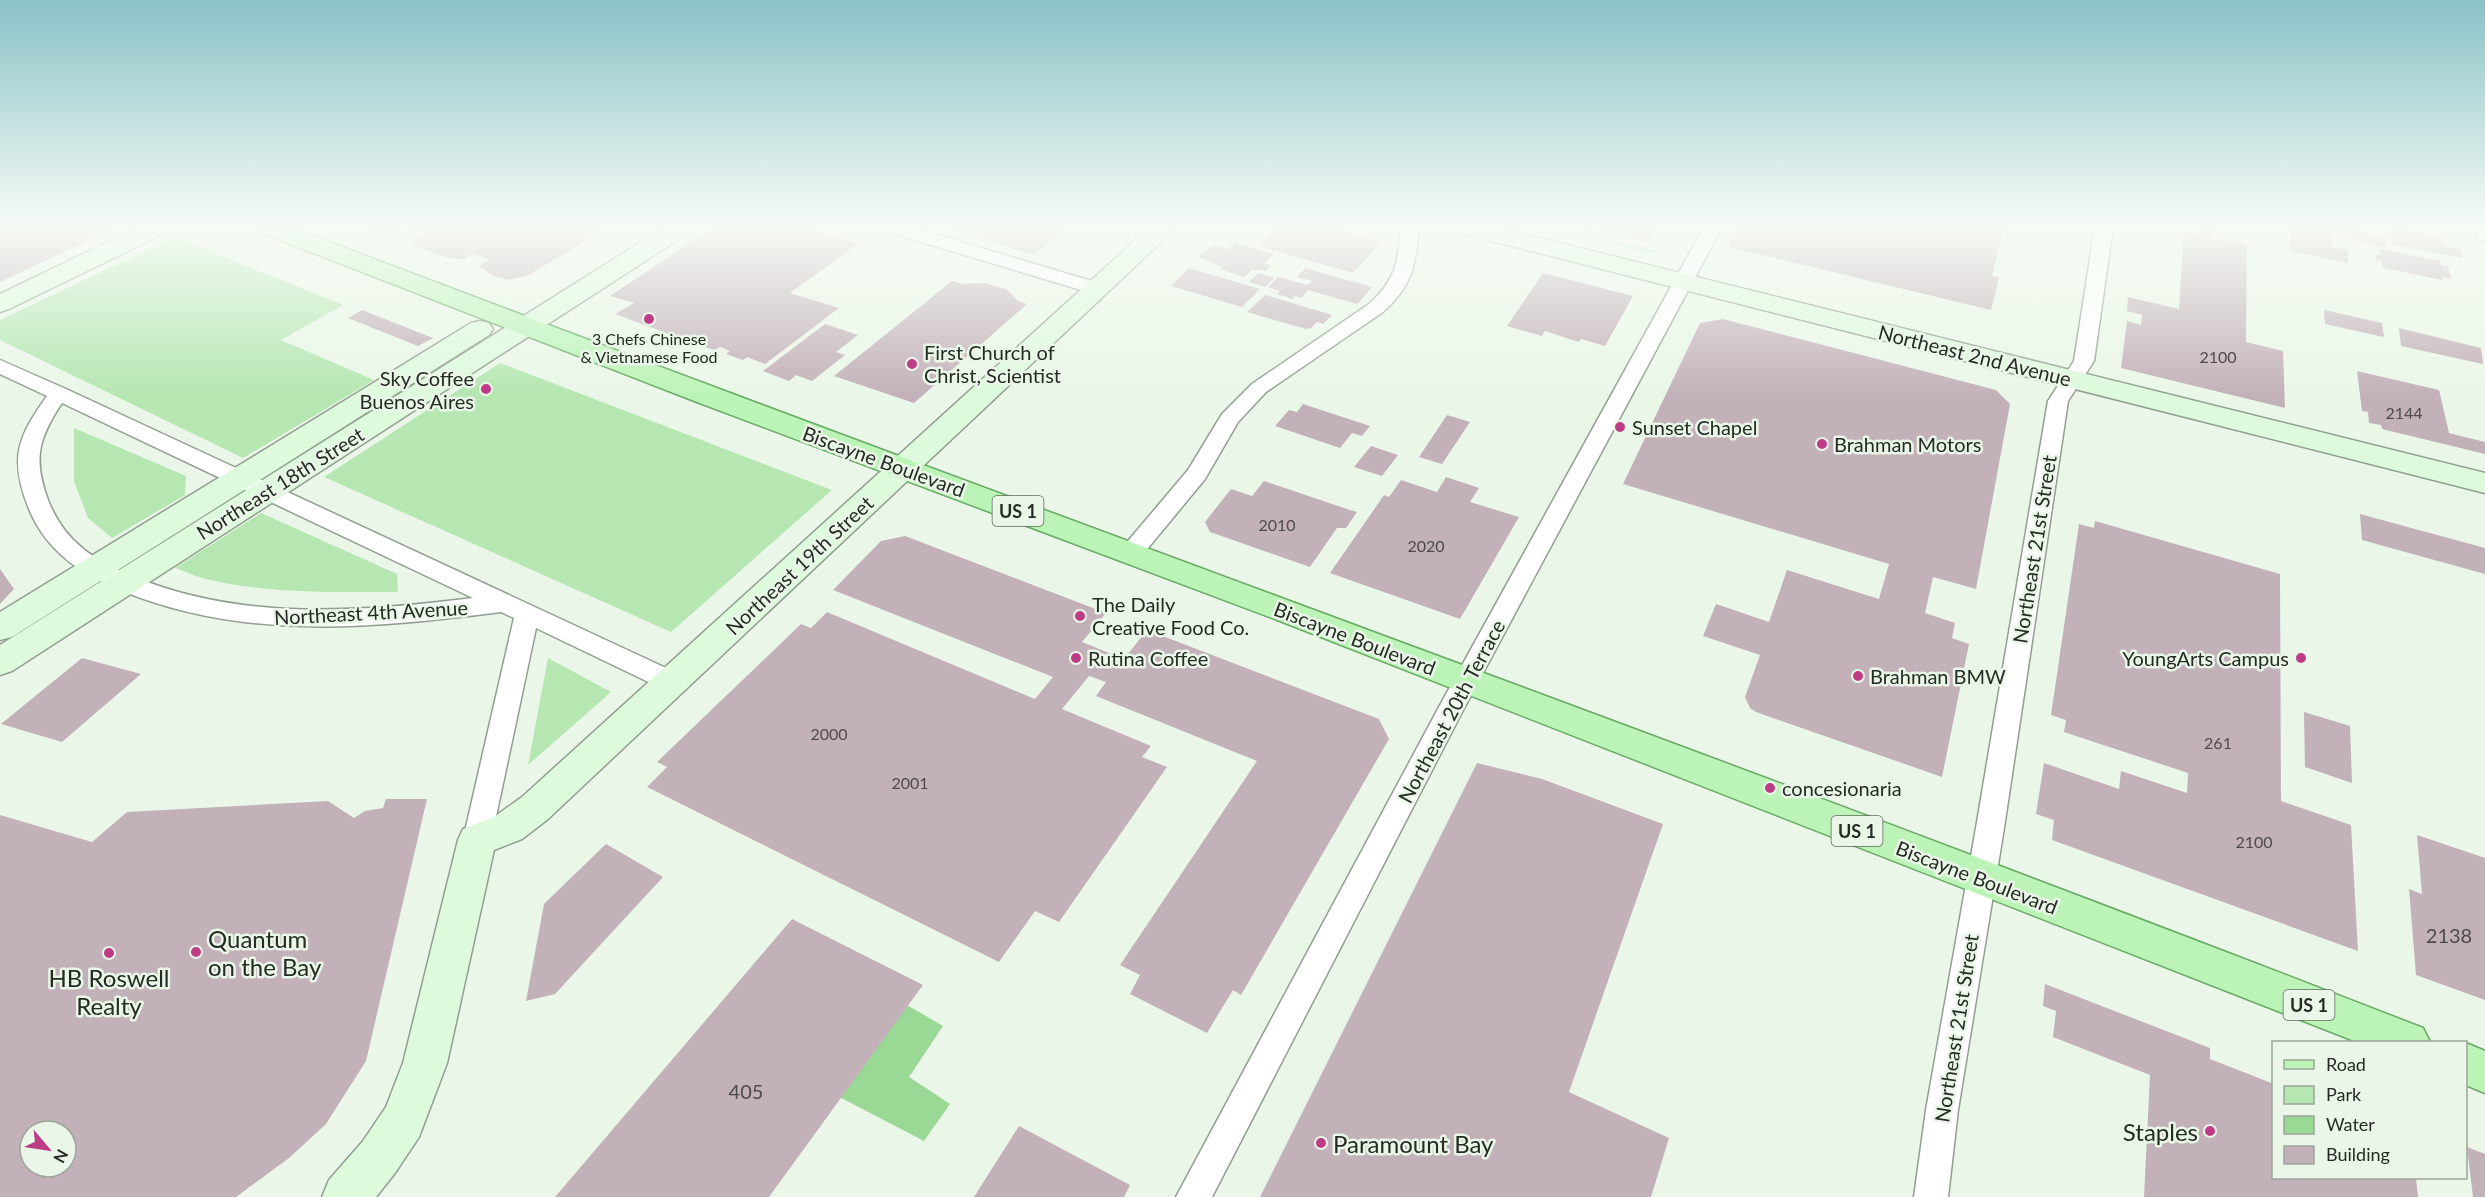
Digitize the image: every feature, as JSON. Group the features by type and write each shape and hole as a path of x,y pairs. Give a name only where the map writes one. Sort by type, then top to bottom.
{"main road":[{"name":"Biscayne Boulevard","path":"412,283 1131,553 2405,1041"},
{"path":"2467,1064 2485,1072"}],"street":[{"path":"0,304 44,283"},
{"name":"Northeast 18th Street","path":"0,662 267,492 567,283"},
{"name":"Northeast 18th Street","path":"0,628 240,479 583,283"},
{"path":"1075,283 1098,290"},
{"name":"Northeast 19th Street","path":"477,840 508,828 535,808 1106,283"},
{"path":"1131,553 1197,474 1225,425 1242,403 1259,388 1376,308 1393,293 1398,283"},
{"name":"Northeast 2nd Avenue","path":"1683,283 2485,483"},
{"name":"Northeast 20th Terrace","path":"1193,1197 1466,681 1683,283"},
{"name":"Northeast 21st Street","path":"1931,1197 1942,1110 2058,401 2084,361 2096,283"},
{"name":"Northeast 4th Avenue","path":"6,373 59,393 672,682"},
{"name":"Northeast 4th Avenue","path":"59,393 32,434 29,467 33,492 49,530 72,556 124,583 169,601 215,612 274,619 337,618 515,608"},
{"path":"346,1197 379,1157 403,1121 425,1063 477,840 515,608"}],"green space":[{"path":"78,283 288,283 343,305 281,340 374,380 243,458 0,340 0,320"},
{"path":"500,363 832,490 671,632 324,477"},
{"path":"74,428 186,476 185,495 112,538 88,518 74,481"},
{"path":"261,513 397,574 398,592 256,588 206,579 175,568"},
{"path":"548,658 611,692 528,765"}],"water":[{"path":"893,997 943,1026 909,1077 950,1104 924,1141 824,1089"}],"building":[{"path":"630,283 804,283 790,293 839,308 765,364 747,357 743,360 726,354 730,351 720,347 715,350 695,344 701,341 692,338 688,341 615,314 634,303 610,296"},
{"path":"950,283 984,283 1006,289 1018,301 1027,304 914,403 834,376"},
{"path":"1174,283 1239,283 1260,289 1242,307 1171,286"},
{"path":"1252,283 1269,283 1265,287"},
{"path":"1272,283 1308,285 1310,283 1357,283 1372,287 1357,304 1308,290 1301,298 1295,296 1293,299 1277,294 1280,291 1268,287"},
{"path":"1536,283 1582,283 1633,296 1605,346 1581,339 1579,342 1545,331 1542,336 1507,326"},
{"path":"1878,283 1998,283 1991,310"},
{"path":"2181,283 2247,283 2246,342 2283,351 2285,408 2121,368 2127,321 2141,325 2142,315 2127,311 2128,297 2179,309"},
{"path":"1265,295 1332,315 1323,324 1317,322 1311,328 1306,329 1247,312"},
{"path":"362,310 433,338 418,346 348,318"},
{"path":"2324,310 2382,323 2384,337 2325,324"},
{"name":"Brahman Motors","path":"1723,319 1996,390 2010,404 1976,589 1933,577 1925,613 1955,623 1952,638 1969,644 1942,777 1756,712 1750,708 1745,697 1760,655 1703,636 1716,604 1769,622 1787,570 1879,599 1889,564 1623,484 1700,323"},
{"path":"825,324 858,335 836,352 845,355 812,381 796,375 789,381 763,371"},
{"path":"2399,328 2481,348 2483,364 2401,346"},
{"path":"2357,371 2439,390 2449,433 2485,442 2485,454 2382,429 2381,425 2369,423 2368,412 2362,411"},
{"path":"1303,404 1370,426 1362,436 1352,433 1340,448 1275,426 1289,410 1297,412"},
{"path":"1447,415 1470,422 1442,464 1419,457"},
{"path":"1371,446 1398,455 1382,476 1354,467"},
{"path":"1446,477 1479,488 1470,502 1519,517 1460,619 1330,573 1384,495 1389,497 1401,480 1437,492"},
{"path":"1264,481 1357,512 1346,528 1337,528 1310,567 1210,532 1205,522 1231,489 1252,496"},
{"path":"2360,514 2485,548 2485,574 2362,540"},
{"path":"2095,521 2280,574 2281,801 2351,825 2358,951 2052,840 2054,820 2036,814 2044,763 2119,789 2121,771 2187,793 2188,773 2064,732 2066,720 2051,715 2079,524 2094,528"},
{"path":"905,536 1106,613 1082,642 1124,659 1147,630 1379,719 1389,739 1241,995 1233,990 1207,1033 1130,994 1140,975 1120,965 1257,761 1096,696 1106,682 1089,676 1062,709 1151,746 1142,757 1167,767 1059,922 1035,911 999,962 647,787 667,767 657,762 801,624 811,628 827,612 1035,699 1053,677 833,590 881,541"},
{"path":"0,569 14,589 0,604"},
{"path":"82,658 141,674 62,742 1,724"},
{"path":"2304,712 2350,726 2352,783 2305,767"},
{"path":"1477,763 1542,779 1663,824 1569,1092 1669,1138 1651,1197 1260,1197"},
{"name":"Quantum on the Bay","path":"386,799 427,799 366,1061 326,1124 289,1158 236,1197 0,1197 0,815 92,842 127,812 328,801 354,818 365,811 383,808"},
{"path":"2417,835 2485,858 2485,1000 2416,975 2409,889 2422,894"},
{"path":"606,844 663,877 555,994 526,1001 544,904"},
{"path":"792,919 923,985 769,1197 555,1197"},
{"name":"Staples","path":"2045,984 2210,1048 2210,1059 2272,1083 2272,1179 2416,1179 2418,1197 2144,1197 2150,1075 2053,1037 2056,1011 2043,1006"},
{"path":"1019,1126 1130,1185 1124,1197 974,1197"},
{"path":"2467,1147 2485,1154 2485,1197 2473,1197"}],"place":[{"name":"3 Chefs Chinese & Vietnamese Food","path":"649,319"},
{"name":"First Church of Christ, Scientist","path":"912,364"},
{"name":"Sky Coffee Buenos Aires","path":"486,389"},
{"name":"Sunset Chapel","path":"1620,427"},
{"name":"Brahman Motors","path":"1822,444"},
{"name":"The Daily Creative Food Co.","path":"1080,616"},
{"name":"Rutina Coffee","path":"1076,658"},
{"name":"YoungArts Campus","path":"2301,658"},
{"name":"Brahman BMW","path":"1858,676"},
{"name":"concesionaria","path":"1770,788"},
{"name":"Quantum on the Bay","path":"196,952"},
{"name":"HB Roswell Realty","path":"109,953"},
{"name":"Staples","path":"2210,1131"},
{"name":"Paramount Bay","path":"1321,1143"}]}
